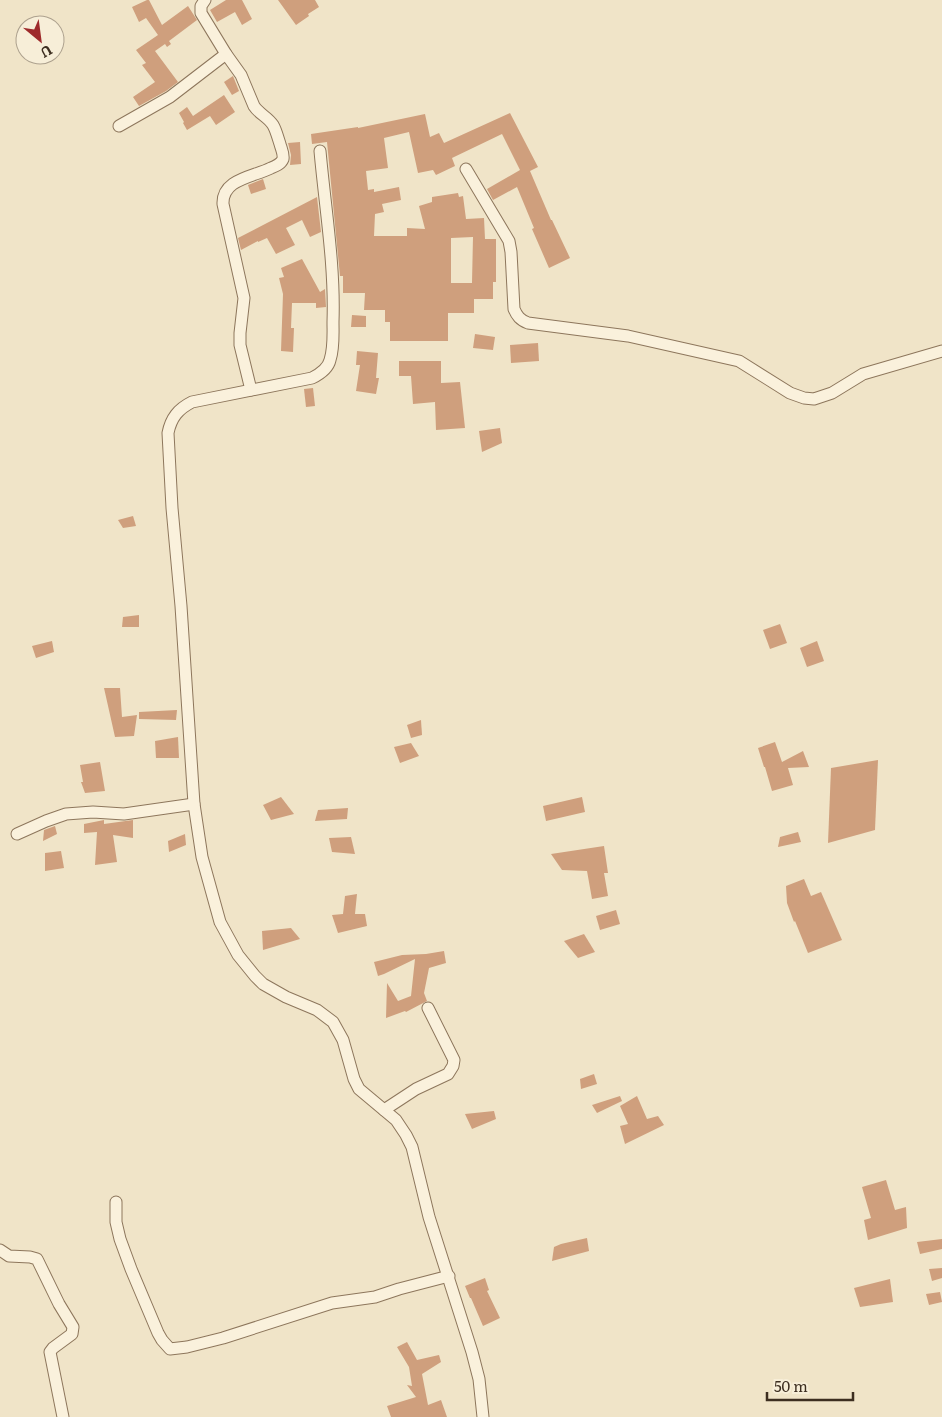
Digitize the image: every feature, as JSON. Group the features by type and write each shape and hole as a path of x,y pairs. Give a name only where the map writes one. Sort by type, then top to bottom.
{"street":[{"path":"205,0 201,6 201,13 240,75 254,106 270,120 283,155 282,161 278,165 233,183 228,187 222,198 244,298 240,345 251,390"},
{"path":"119,126 170,97 226,54"},
{"path":"320,151 334,294 331,359 323,372 312,378 201,399 183,406 173,418 168,433 194,804 202,857 211,892 220,922 238,955 254,976 263,984 286,997 317,1010 333,1022 343,1040 357,1085 369,1098 396,1120 412,1147 429,1217 472,1352 479,1379 483,1417"},
{"path":"466,169 509,241 514,309 522,320 528,323 628,336 739,361 790,393 804,398 823,397 863,374 942,351"},
{"path":"17,834 66,814 93,812 124,814 194,804"},
{"path":"384,1110 416,1089 448,1074 453,1066 454,1060 428,1008"},
{"path":"116,1202 116,1222 126,1256 158,1333 170,1349 223,1338 332,1303 375,1298 399,1289 449,1276"},
{"path":"0,1250 9,1256 37,1259 73,1328 72,1334 50,1352 63,1417"}],"building":[{"path":"149,0 162,25 188,6 197,20 169,41 171,44 167,47 165,44 155,51 178,82 139,106 133,97 155,82 142,65 146,63 136,50 158,35 146,18 139,22 132,7"},
{"path":"226,0 242,0 252,19 242,25 235,12 217,22 210,10"},
{"path":"278,0 315,0 319,7 296,25"},
{"path":"233,76 239,91 232,95 224,82"},
{"path":"224,95 235,112 216,125 210,116 187,130 179,113 187,107 193,116"},
{"path":"510,113 538,167 530,171 570,258 549,268 517,187 493,200 487,189 520,170 502,134 452,158 455,166 436,175 433,170 418,173 409,132 384,138 388,168 366,171 368,190 374,189 374,192 399,187 401,200 382,204 384,212 375,214 374,236 407,236 407,228 425,229 419,206 432,202 432,197 458,193 459,197 463,196 466,219 484,218 485,239 496,239 496,282 493,282 493,299 474,299 474,313 448,313 448,341 390,341 390,322 385,322 385,310 364,310 365,293 343,293 343,276 340,276 327,142 312,144 311,134 358,128 425,114 430,137 439,133 444,143","holes":["473,237 472,283 451,283 451,238"]},
{"path":"300,142 301,164 290,165 291,155 288,143"},
{"path":"263,179 266,189 251,194 248,185"},
{"path":"317,197 321,232 310,237 302,220 286,228 295,245 276,254 267,238 241,250 238,238"},
{"path":"302,259 320,292 325,289 326,307 316,308 316,303 292,303 291,328 294,328 293,352 281,351 283,294 279,278 284,277 281,268"},
{"path":"352,315 366,316 366,327 351,327"},
{"path":"475,334 495,337 493,350 473,348"},
{"path":"538,343 539,361 511,363 510,345"},
{"path":"357,351 378,353 376,378 379,378 376,394 356,391 360,365 356,365"},
{"path":"399,361 441,361 441,383 460,382 465,428 436,430 435,402 413,404 411,376 399,376"},
{"path":"313,388 315,406 306,407 304,389"},
{"path":"500,428 502,443 482,452 479,431"},
{"path":"133,516 136,526 123,528 118,520"},
{"path":"139,615 139,627 122,627 123,617"},
{"path":"780,624 787,643 770,649 763,630"},
{"path":"52,641 54,652 36,658 32,646"},
{"path":"817,641 824,661 807,667 800,648"},
{"path":"104,688 120,688 122,717 137,715 134,736 115,737"},
{"path":"177,710 176,720 139,719 139,712"},
{"path":"421,720 422,735 411,738 407,725"},
{"path":"178,737 179,758 156,758 155,741"},
{"path":"775,742 782,762 803,751 809,767 788,768 793,785 772,791 758,748"},
{"path":"411,743 419,756 400,763 394,747"},
{"path":"878,760 875,830 828,843 831,768"},
{"path":"100,762 105,791 85,793 81,782 83,782 80,765"},
{"path":"281,797 294,814 271,820 263,805"},
{"path":"582,797 585,812 546,821 543,806"},
{"path":"348,808 347,819 315,821 318,810"},
{"path":"104,820 104,824 133,820 133,838 113,835 117,862 95,865 97,832 84,833 84,824"},
{"path":"55,826 57,834 43,841 44,830"},
{"path":"798,832 801,842 778,847 780,837"},
{"path":"185,834 186,845 169,852 168,841"},
{"path":"351,837 355,854 332,852 329,838"},
{"path":"604,846 608,873 604,873 608,896 592,899 587,871 562,870 551,854"},
{"path":"61,851 64,868 45,871 45,853"},
{"path":"804,879 811,896 821,892 842,940 808,953 787,903 786,886"},
{"path":"357,894 355,914 365,914 367,926 338,933 332,915 343,914 345,896"},
{"path":"616,910 620,924 600,930 596,916"},
{"path":"291,928 300,939 263,950 262,931"},
{"path":"584,934 595,952 578,958 564,941"},
{"path":"444,951 446,963 429,968 424,993 427,1001 406,1012 386,1018 387,983 398,1001 411,996 415,959 378,976 374,962 402,955"},
{"path":"594,1074 597,1084 581,1089 580,1079"},
{"path":"620,1096 622,1101 597,1113 592,1105"},
{"path":"637,1096 647,1119 658,1116 664,1125 625,1144 620,1126 628,1124 620,1106"},
{"path":"494,1111 496,1119 472,1129 465,1114"},
{"path":"886,1180 895,1210 906,1207 907,1228 868,1240 864,1220 871,1218 862,1187"},
{"path":"587,1238 589,1251 552,1261 554,1247"},
{"path":"942,1239 942,1249 920,1254 917,1242"},
{"path":"942,1268 942,1278 932,1281 929,1269"},
{"path":"485,1278 489,1290 487,1291 500,1318 483,1326 465,1286"},
{"path":"890,1279 893,1302 860,1307 854,1288"},
{"path":"940,1292 942,1302 929,1305 926,1294"},
{"path":"407,1342 417,1360 439,1355 441,1362 422,1374 428,1405 441,1400 447,1417 391,1417 387,1406 416,1397 407,1385 412,1386 409,1367 397,1347"}]}
